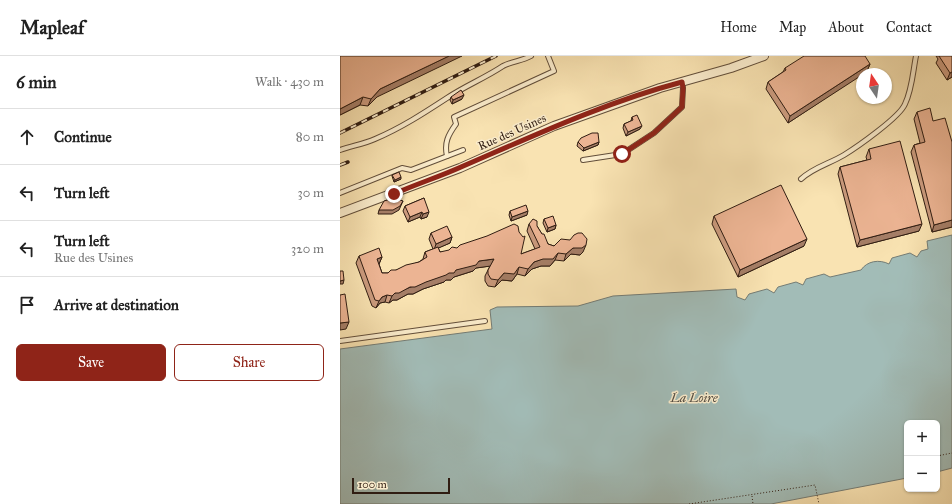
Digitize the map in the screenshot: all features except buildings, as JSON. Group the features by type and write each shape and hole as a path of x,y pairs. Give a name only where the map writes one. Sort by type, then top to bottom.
{"street":[{"name":"Rue des Usines","path":"340,213 460,168 554,126 660,88 731,68 764,56"}],"lane":[{"path":"340,150 374,140 426,112 448,97 493,74 504,66 518,60 523,61 531,56"},
{"path":"447,156 447,138 456,124 454,117 554,71 548,56"},
{"path":"801,179 811,170 844,155 903,109 908,95 916,56"},
{"path":"583,160 622,154 654,133 682,107 682,82"},
{"path":"340,193 402,168 411,170 463,150"},
{"path":"340,341 486,320"}],"path":[{"path":"940,455 952,453"},
{"path":"689,504 815,485 819,504"},
{"path":"752,495 753,504"}],"water":[{"name":"La Loire","path":"952,235 952,468 940,471 940,420 904,420 904,479 771,504 340,504 340,349 492,329 490,310 497,307 578,306 613,296 736,289 737,297 745,300 749,294 767,289 774,293 778,287 796,282 803,285 806,279 824,274 830,277 861,270 866,265 877,261 889,264 892,258 910,253 917,257 921,251 928,249 927,241"}],"railway":[{"path":"340,133 496,56"},
{"path":"340,165 348,162"}],"route":[{"path":"394,194 460,168 554,126 660,88 682,82 682,107 654,133 622,154"}]}
